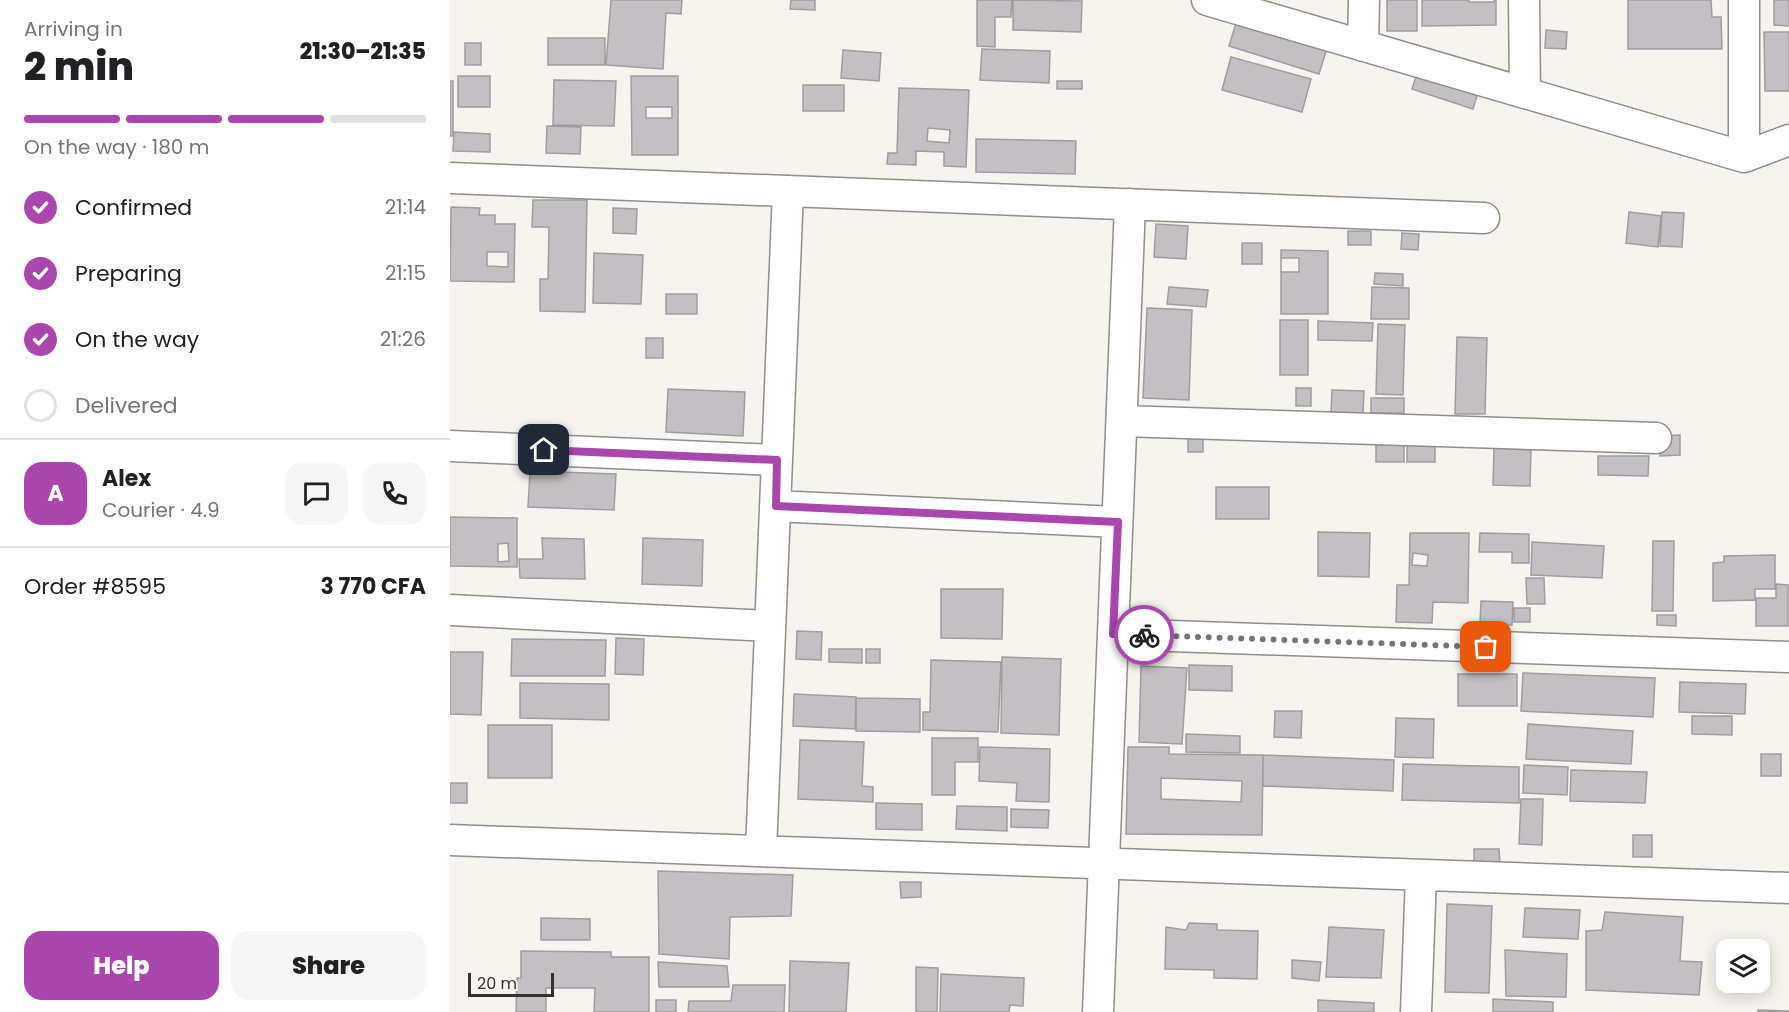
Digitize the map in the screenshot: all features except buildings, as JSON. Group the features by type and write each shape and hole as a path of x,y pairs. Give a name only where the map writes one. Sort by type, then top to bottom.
{"street":[{"path":"1207,0 1744,157 1789,140"},
{"path":"1363,46 1364,0"},
{"path":"1524,0 1525,93"},
{"path":"1744,0 1744,157"},
{"path":"450,178 1484,218"},
{"path":"761,851 788,191"},
{"path":"1098,1012 1130,204"},
{"path":"1122,421 1656,438"},
{"path":"450,446 777,460"},
{"path":"776,506 1118,522"},
{"path":"450,610 770,626"},
{"path":"1113,634 1789,657"},
{"path":"450,840 1789,888"},
{"path":"1416,1012 1420,875"}],"way so far":[{"path":"1144,635 1486,647"}],"route":[{"path":"544,450 777,460 776,506 1118,522 1113,634 1144,635"}]}
